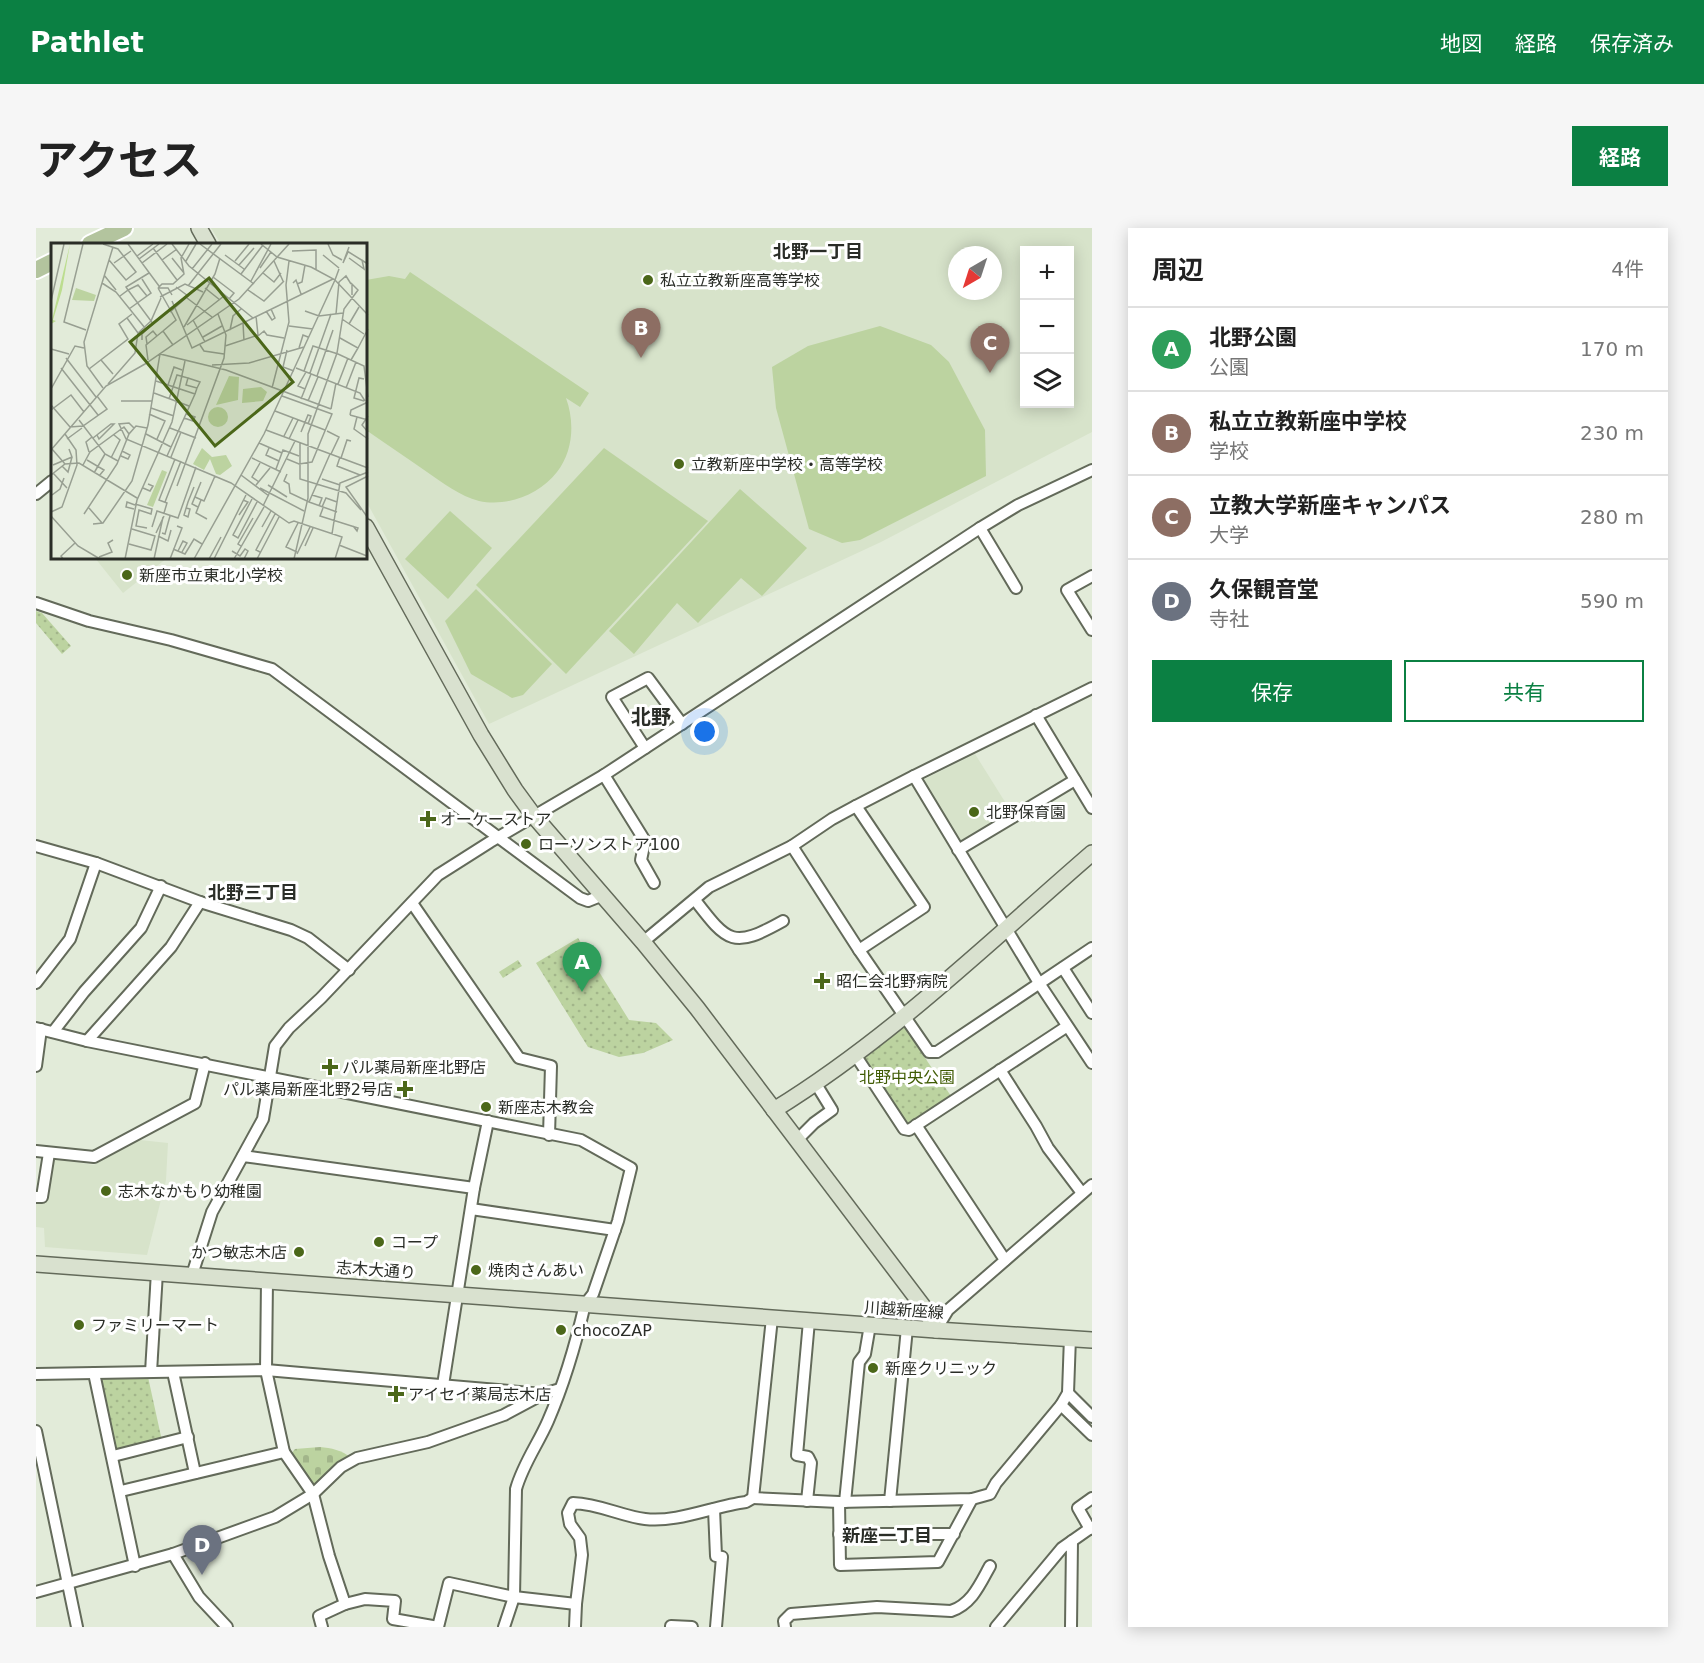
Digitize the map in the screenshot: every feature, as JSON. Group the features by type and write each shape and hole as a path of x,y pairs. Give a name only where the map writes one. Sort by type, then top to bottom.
{"main road":[{"path":"92,243 124,228"},
{"path":"36,270 51,262"}],"street":[{"path":"199,228 207,243"},
{"path":"192,1275 212,1212 263,1119 274,1046 438,875 604,775 980,528 1018,505 1092,470"},
{"path":"36,494 51,482"},
{"path":"980,528 1016,588"},
{"path":"368,531 481,735 505,775 534,816 697,1008 925,1309 936,1330"},
{"path":"1092,576 1067,590 1092,630"},
{"path":"36,603 89,621 171,640 272,669 580,898 588,901 603,896"},
{"path":"645,748 612,697 648,678 682,724"},
{"path":"643,942 709,887 792,846 856,806 1092,688"},
{"path":"1036,715 1092,807"},
{"path":"604,775 645,841 641,860 654,883"},
{"path":"914,776 1066,1027 1092,1062"},
{"path":"958,850 1075,780"},
{"path":"856,806 924,907 859,950"},
{"path":"36,846 96,863 200,902 291,930 308,938 349,970"},
{"path":"792,846 859,950 929,1052 937,1052 1092,948"},
{"path":"774,1110 856,1056 905,1017 1092,853"},
{"path":"36,983 70,939 96,863"},
{"path":"53,1032 84,992 141,928 161,886"},
{"path":"695,900 719,931 738,938 748,938 783,921"},
{"path":"87,1041 171,947 200,902"},
{"path":"412,903 519,1058 551,1066 549,1135"},
{"path":"1063,968 1092,1012"},
{"path":"856,1056 904,1129 909,1130 1066,1027"},
{"path":"36,1066 39,1029 87,1041 581,1140 631,1168 615,1230 593,1294 585,1304 560,1389 548,1422 520,1474 516,1489 514,1597 504,1627"},
{"path":"36,1151 94,1157 195,1103 205,1063"},
{"path":"1000,1070 1048,1148 1082,1193"},
{"path":"797,1140 814,1123 832,1110 816,1084"},
{"path":"443,1385 474,1188 488,1122"},
{"path":"916,1125 1005,1260"},
{"path":"36,1197 42,1197 49,1153"},
{"path":"243,1156 474,1188"},
{"path":"936,1330 948,1310 1092,1185"},
{"path":"471,1209 615,1230"},
{"name":"志木大通り","path":"36,1264 713,1313"},
{"path":"151,1372 157,1272"},
{"path":"267,1280 266,1370 284,1452 313,1494 329,1556 345,1604"},
{"name":"川越新座線","path":"713,1313 1092,1340"},
{"path":"753,1498 772,1318"},
{"path":"807,1501 812,1463 808,1457 797,1455 809,1320"},
{"path":"870,1325 865,1354 859,1362 839,1534 840,1565 938,1563 972,1499"},
{"path":"890,1501 907,1328"},
{"path":"575,1627 582,1555 580,1538 570,1524 568,1513 573,1503 591,1504 646,1519 669,1518 746,1503 753,1498 842,1502 972,1499 990,1494 996,1483 1061,1405 1068,1393 1070,1337"},
{"path":"36,1374 266,1370 543,1394"},
{"path":"173,1372 195,1473"},
{"path":"94,1373 121,1491 135,1566"},
{"path":"36,1592 135,1566 275,1517 313,1494 341,1467 357,1458 428,1442 504,1415 543,1394 560,1389"},
{"path":"1068,1393 1092,1417"},
{"path":"1061,1405 1092,1435"},
{"path":"36,1431 77,1627"},
{"path":"113,1456 188,1437"},
{"path":"121,1491 284,1452"},
{"path":"996,1627 1062,1548 1091,1528 1078,1508 1092,1498"},
{"path":"714,1509 716,1556 722,1557 716,1627"},
{"path":"839,1534 954,1534"},
{"path":"1071,1627 1072,1540"},
{"path":"172,1554 199,1597 227,1627"},
{"path":"785,1627 784,1621 791,1614 877,1607 951,1611 959,1609 972,1597 990,1566"},
{"path":"322,1627 319,1617 345,1604 365,1599 395,1601 393,1619 438,1627 449,1583 514,1597 576,1604"},
{"path":"671,1626 692,1627"}],"shaded area":[{"name":"立教新座中学校・高等学校","path":"211,228 1092,228 1092,432 881,542 489,724 368,505 368,243 220,243"},
{"name":"新座市立東北小学校","path":"97,560 164,560 123,593"},
{"path":"975,754 1012,813 964,841 959,841 923,784 925,779"},
{"name":"志木なかもり幼稚園","path":"140,1140 168,1143 166,1180 147,1255 45,1247 44,1228 36,1227 36,1203 46,1202 51,1163 54,1159 94,1165 122,1146"}],"green space":[{"path":"410,272 589,393 580,407 566,398 571,417 571,436 566,455 550,480 532,493 511,501 490,502 472,499 445,485 368,431 368,280 389,276 405,279"},
{"path":"880,326 931,345 949,362 985,430 986,476 860,540 842,543 809,529 776,408 772,367 808,346"},
{"path":"604,448 708,521 566,674 476,585"},
{"path":"740,489 807,548 762,596 741,578 698,623 677,603 634,654 609,631"},
{"path":"450,511 492,548 448,599 405,559"},
{"path":"476,589 552,664 523,695 512,698 471,674 445,621"},
{"path":"36,611 42,613 71,646 62,654 36,623"},
{"path":"578,938 629,1020 656,1023 673,1040 643,1053 619,1057 588,1047 536,963"},
{"path":"518,960 522,966 503,978 499,972"},
{"name":"北野中央公園","path":"904,1027 951,1096 908,1125 864,1059"},
{"path":"103,1377 148,1377 162,1441 116,1452 100,1382"},
{"path":"320,1447 336,1450 351,1458 317,1486 313,1485 291,1454 295,1449"}],"place":[{"name":"私立立教新座高等学校","path":"648,280"},
{"name":"私立立教新座中学校","path":"641,358"},
{"name":"立教大学新座キャンパス","path":"990,373"},
{"name":"立教新座中学校・高等学校","path":"679,464"},
{"name":"新座市立東北小学校","path":"127,575"},
{"name":"北野保育園","path":"974,812"},
{"name":"オーケーストア","path":"428,819"},
{"name":"ローソンストア100","path":"526,844"},
{"name":"昭仁会北野病院","path":"822,981"},
{"name":"北野公園","path":"582,992"},
{"name":"パル薬局新座北野店","path":"330,1067"},
{"name":"パル薬局新座北野2号店","path":"405,1089"},
{"name":"新座志木教会","path":"486,1107"},
{"name":"志木なかもり幼稚園","path":"106,1191"},
{"name":"コープ","path":"379,1242"},
{"name":"かつ敏志木店","path":"299,1252"},
{"name":"焼肉さんあい","path":"476,1270"},
{"name":"ファミリーマート","path":"79,1325"},
{"name":"chocoZAP","path":"561,1330"},
{"name":"新座クリニック","path":"873,1368"},
{"name":"アイセイ薬局志木店","path":"396,1394"},
{"name":"久保観音堂","path":"202,1575"}],"district":[{"name":"北野一丁目","path":"818,251"},
{"name":"北野","path":"651,717"},
{"name":"北野三丁目","path":"253,892"},
{"name":"新座一丁目","path":"887,1535"}]}
